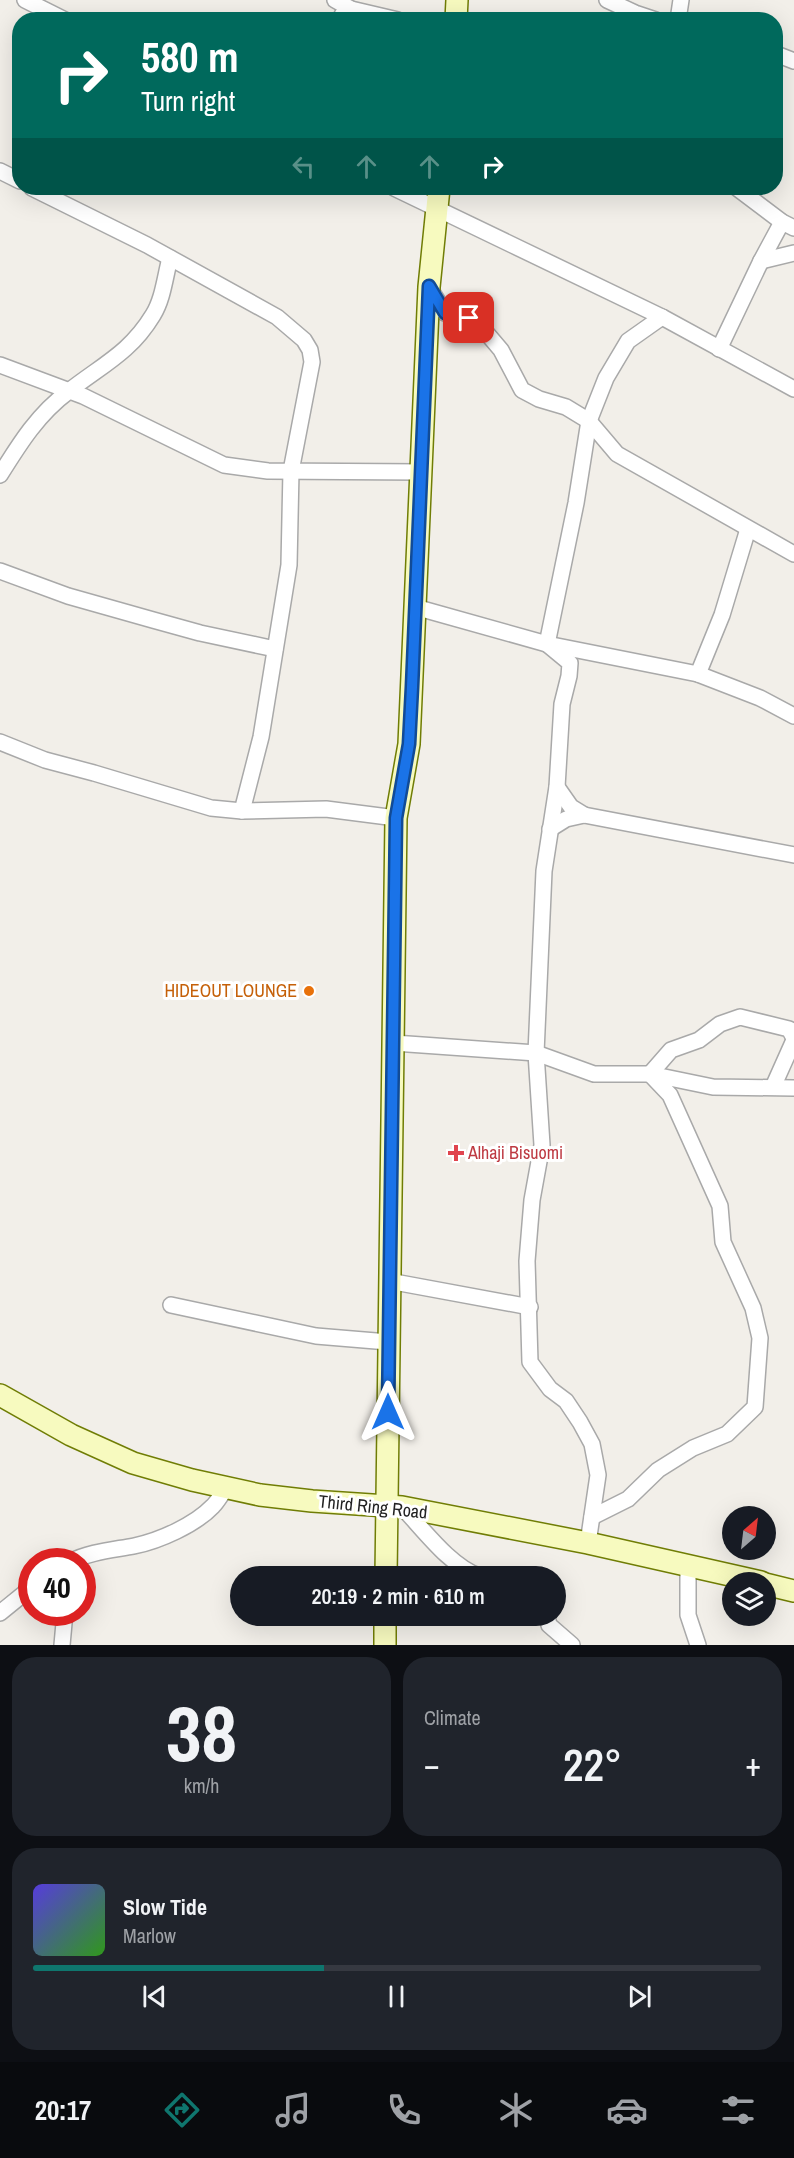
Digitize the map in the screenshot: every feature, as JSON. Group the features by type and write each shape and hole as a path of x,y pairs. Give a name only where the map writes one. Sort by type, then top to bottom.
{"street":[{"path":"25,0 49,12"},
{"path":"335,0 344,12"},
{"path":"607,0 633,12"},
{"path":"46,195 170,258 277,317 304,340 310,350 312,363 291,471 289,565 261,737 242,811"},
{"path":"719,349 761,261 788,225 748,195"},
{"path":"387,1566 395,1506 388,1342 396,818 409,744 429,286 438,198 794,389"},
{"path":"761,261 794,253"},
{"path":"0,475 26,433 69,391 106,366 142,332 158,306 170,258"},
{"path":"429,286 445,313 457,313 469,318 484,330 501,350 522,390 539,399 566,407 589,421 617,454 794,554"},
{"path":"547,644 576,503 589,421 606,378 628,341 662,317"},
{"path":"0,365 69,391 224,465 250,470 421,472"},
{"path":"698,674 722,615 748,529"},
{"path":"0,571 68,596 200,633 275,649"},
{"path":"416,607 547,644 698,674 760,698 794,716"},
{"path":"547,644 570,663 562,704 556,787 544,871 536,1053 542,1146 531,1200 527,1261 530,1362 550,1389 566,1401 592,1444 598,1475 588,1543"},
{"path":"0,742 45,760 197,805 242,811 326,809 396,818"},
{"path":"556,787 571,807 584,815 794,855"},
{"path":"550,829 566,819 584,815"},
{"path":"650,1074 671,1050 699,1040 720,1024 740,1017 789,1029 794,1039 773,1087"},
{"path":"394,1043 536,1053 594,1074 650,1074 713,1087 794,1088"},
{"path":"592,1517 628,1499 658,1470 693,1448 727,1434 755,1407 760,1338 753,1308 723,1242 720,1206 670,1095 650,1074"},
{"path":"389,1281 530,1307"},
{"path":"171,1305 316,1336 388,1342"},
{"name":"Third Ring Road","path":"0,1395 71,1435 133,1463 192,1480 260,1494 312,1501 395,1506 588,1543 722,1573"},
{"path":"96,1559 180,1529 213,1506 227,1487"},
{"path":"395,1506 460,1566"},
{"path":"688,1565 688,1615 698,1645"},
{"path":"776,1587 794,1591"},
{"path":"0,1613 18,1598"},
{"path":"62,1645 64,1626"},
{"path":"385,1626 385,1645"},
{"path":"551,1626 572,1645"}],"place":[{"name":"HIDEOUT LOUNGE","path":"309,991"},
{"name":"Alhaji Bisuomi","path":"456,1153"}],"route":[{"path":"388,1412 396,818 409,744 429,286 445,313 457,313 469,318"}]}
